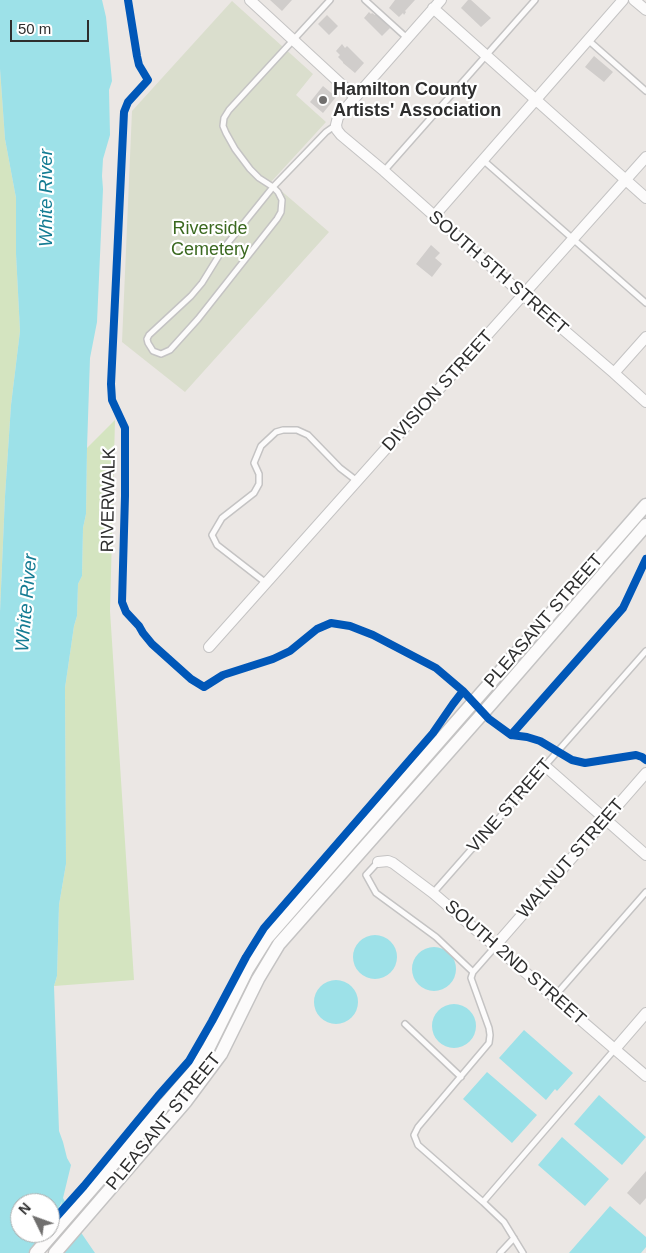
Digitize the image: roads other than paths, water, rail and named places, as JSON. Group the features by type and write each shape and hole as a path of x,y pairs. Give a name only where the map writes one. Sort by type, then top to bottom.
{"street":[{"path":"250,0 355,97"},
{"path":"336,126 338,117 440,0"},
{"path":"434,216 623,0"},
{"path":"634,0 646,10"},
{"path":"433,8 646,198"},
{"name":"SOUTH 5TH STREET","path":"336,126 341,136 384,171 646,402"},
{"name":"DIVISION STREET","path":"209,647 646,157"},
{"path":"614,373 646,337"},
{"name":"PLEASANT STREET","path":"36,1253 193,1072 209,1047 247,970 267,938 646,505"},
{"name":"PLEASANT STREET","path":"55,1253 186,1101 221,1054 258,979 280,944 646,525"},
{"path":"545,766 646,854"},
{"name":"WALNUT STREET","path":"495,946 646,773"},
{"name":"SOUTH 2ND STREET","path":"378,862 393,862 433,893 646,1076"},
{"path":"615,1049 646,1013"}],"lane":[{"path":"330,0 224,118 223,126 235,150 259,178 273,187 278,192 282,200 281,212 274,225 198,319 170,350 162,354 153,351 148,343 149,335 191,296 202,283 223,249 273,187 326,132 336,126"},
{"path":"365,0 407,38"},
{"path":"384,171 535,0"},
{"path":"588,40 646,92"},
{"path":"483,160 646,303"},
{"path":"266,583 217,545 212,535 222,518 254,493 260,484 259,474 254,463 261,446 276,432 297,430 308,436 340,468 357,481"},
{"name":"VINE STREET","path":"433,893 646,651"},
{"path":"378,862 366,875 376,893 436,937 473,972"},
{"path":"554,996 646,892"},
{"path":"495,946 473,972 471,978 489,1028 489,1044 418,1127 414,1135 418,1145 504,1222 522,1253"},
{"path":"405,1024 461,1077"},
{"path":"483,1202 615,1049"},
{"path":"500,1253 514,1238"}],"water":[{"name":"White River","path":"0,0 102,0 106,17 112,81 109,90 110,135 103,159 97,322 90,358 86,514 83,528 82,576 78,584 77,616 65,688 66,864 59,905 57,976 54,986 59,1131 71,1165 63,1198 82,1234 95,1253 50,1253 53,1243 60,1243 60,1211 62,1201 60,1205 60,1193 10,1193 10,1243 42,1243 38,1253 0,1253 0,612 11,405 20,331 16,254 16,198 5,139 0,69"},
{"path":"375,935 387,939 393,945 397,957 393,969 387,975 375,979 363,975 357,969 353,957 357,945 363,939"},
{"path":"434,947 446,951 452,957 456,969 452,981 446,987 434,991 422,987 416,981 412,969 416,957 422,951"},
{"path":"336,980 348,984 354,990 358,1002 354,1014 348,1020 336,1024 324,1020 318,1014 314,1002 318,990 324,984"},
{"path":"454,1004 466,1008 472,1014 476,1026 472,1038 466,1044 454,1048 442,1044 436,1038 432,1026 436,1014 442,1008"},
{"path":"524,1030 573,1073 546,1100 499,1058"},
{"path":"487,1072 537,1115 512,1143 463,1099"},
{"path":"599,1095 646,1137 622,1165 574,1124"},
{"path":"562,1137 609,1179 585,1206 538,1165"},
{"path":"610,1206 646,1237 646,1247 641,1253 569,1253"}],"place":[{"name":"Hamilton County Artists' Association","path":"323,100"}],"park label":[{"name":"Riverside Cemetery","path":"210,239"}]}
